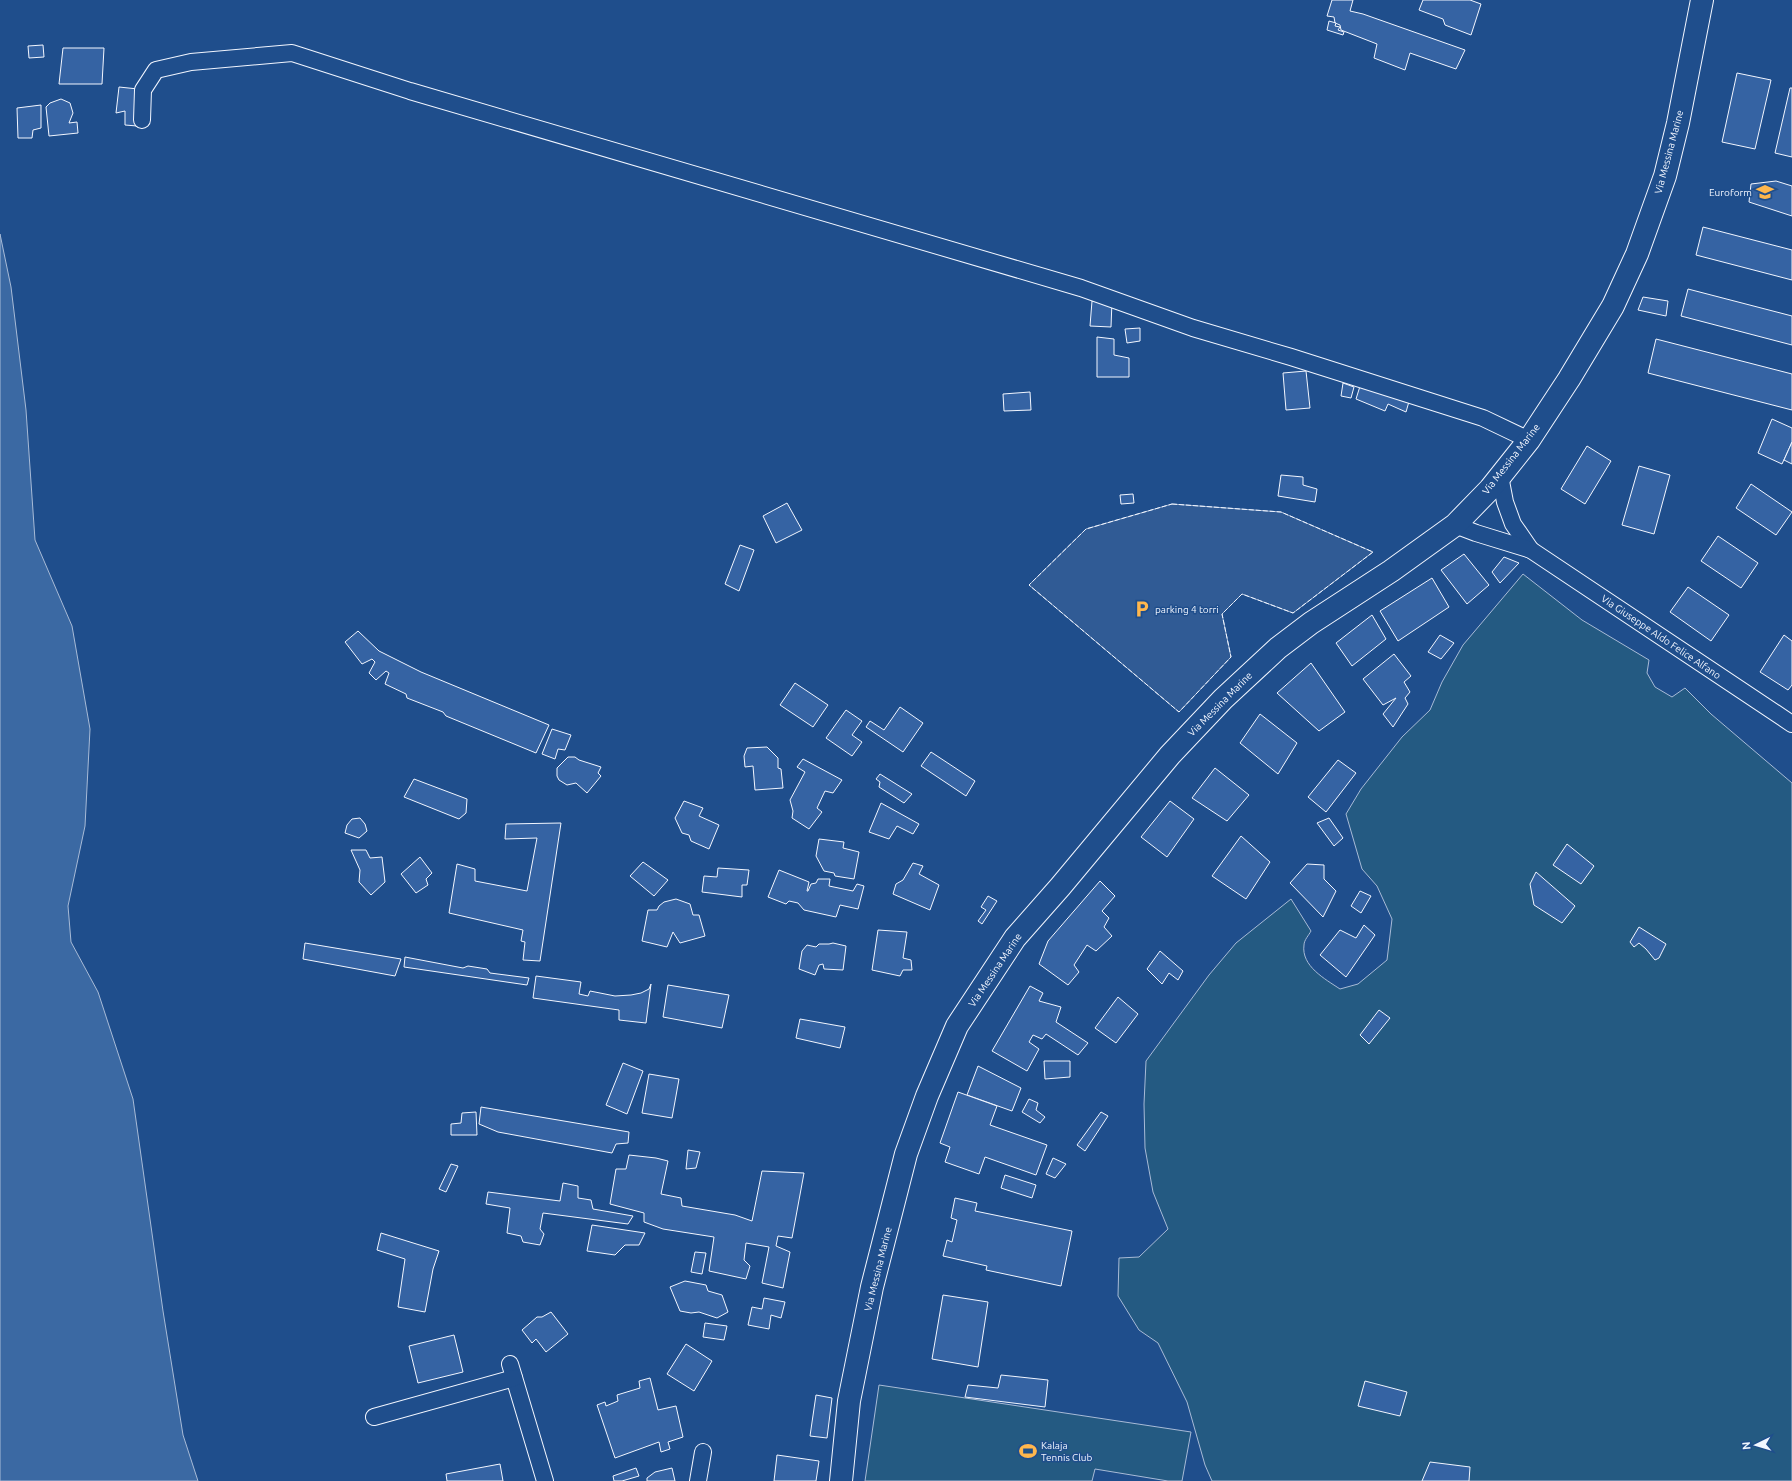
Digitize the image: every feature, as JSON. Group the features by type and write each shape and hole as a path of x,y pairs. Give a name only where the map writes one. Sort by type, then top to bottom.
{"main road":[{"name":"Via Messina Marine","path":"841,1481 849,1401 872,1287 906,1154 927,1096 957,1026 1015,938 1060,887 1170,755 1223,699 1278,648 1311,623 1391,571 1455,525 1490,489 1528,440 1569,379 1613,306 1637,254 1665,176 1678,123 1702,0"}],"street":[{"path":"142,120 143,90 156,70 190,62 292,53 410,91 1081,288 1193,328 1483,418 1528,440"},
{"name":"Via Giuseppe Aldo Felice Alfano","path":"1500,476 1505,502 1513,524 1531,550"},
{"name":"Via Giuseppe Aldo Felice Alfano","path":"1455,525 1531,550 1792,724"},
{"path":"374,1417 512,1371 545,1481"},
{"path":"698,1481 703,1452"}],"shaded area":[{"path":"0,234 11,287 26,410 35,540 72,626 90,729 85,826 68,906 71,942 98,992 133,1099 163,1311 183,1435 198,1481 0,1481"},
{"name":"parking 4 torri","path":"1172,504 1281,512 1373,552 1293,613 1242,594 1222,614 1231,657 1179,712 1029,585 1086,529"},
{"path":"1523,574 1582,620 1649,660 1647,673 1655,687 1672,697 1685,688 1711,714 1792,783 1792,1481 1212,1481 1205,1465 1187,1402 1158,1343 1139,1330 1118,1296 1119,1258 1139,1257 1168,1229 1153,1192 1145,1148 1144,1104 1146,1061 1209,975 1236,943 1291,899 1311,931 1304,943 1304,953 1306,959 1315,971 1340,989 1358,984 1387,960 1392,919 1377,886 1362,869 1346,814 1361,789 1402,737 1430,710 1442,682 1463,645"},
{"name":"Kalaja Tennis Club","path":"879,1385 1191,1432 1182,1481 1168,1481 1095,1469 1092,1481 865,1481"}],"building":[{"path":"1332,0 1353,0 1350,11 1363,14 1465,50 1456,69 1410,53 1405,70 1374,58 1377,44 1341,30 1340,25 1335,23 1334,17 1327,16"},
{"path":"1423,0 1470,0 1481,4 1471,35 1445,25 1443,19 1419,10"},
{"path":"1329,21 1336,23 1335,26 1340,27 1338,30 1344,32 1343,35 1327,30"},
{"path":"43,45 44,57 29,58 28,46"},
{"path":"63,48 104,48 102,84 59,84"},
{"path":"1737,73 1771,80 1755,149 1722,142"},
{"path":"119,87 138,89 137,126 125,125 125,111 116,113"},
{"path":"1790,88 1792,88 1792,157 1775,153"},
{"path":"61,99 70,103 73,113 69,123 77,122 78,133 49,136 46,107 50,103"},
{"path":"41,105 41,128 33,130 32,138 18,138 17,108"},
{"path":"1776,181 1792,186 1792,216 1749,202 1751,184"},
{"path":"1703,227 1792,250 1792,280 1696,255"},
{"path":"1688,289 1792,316 1792,345 1681,316"},
{"path":"1643,297 1668,301 1666,316 1638,310"},
{"path":"1092,301 1112,301 1111,327 1090,326"},
{"path":"1140,328 1140,341 1127,343 1125,329"},
{"path":"1097,337 1114,339 1114,355 1129,358 1129,377 1097,377"},
{"path":"1656,339 1792,374 1792,410 1648,373"},
{"path":"1306,371 1310,408 1286,410 1283,373"},
{"path":"1343,383 1354,387 1351,398 1341,396"},
{"path":"1361,383 1410,398 1406,412 1388,404 1385,411 1356,399"},
{"path":"1030,392 1031,410 1004,411 1003,394"},
{"path":"1772,419 1792,428 1792,442 1782,464 1758,453"},
{"path":"1792,442 1792,464 1784,460"},
{"path":"1587,446 1611,461 1585,504 1561,489"},
{"path":"1639,466 1670,475 1654,534 1622,525"},
{"path":"1281,475 1303,477 1303,485 1317,489 1315,502 1278,496"},
{"path":"1751,484 1792,512 1776,535 1736,508"},
{"path":"1133,494 1134,503 1121,504 1120,495"},
{"path":"787,503 802,530 776,543 763,516"},
{"path":"1718,536 1758,563 1741,588 1701,561"},
{"path":"740,545 754,550 739,591 725,584"},
{"path":"1464,554 1489,585 1467,604 1441,570"},
{"path":"1504,557 1519,563 1500,583 1492,572"},
{"path":"1432,578 1449,607 1398,641 1380,611"},
{"path":"1688,587 1729,615 1711,641 1670,612"},
{"path":"1372,615 1386,639 1352,666 1336,643"},
{"path":"358,631 379,651 421,672 549,725 536,753 446,716 443,712 407,698 406,694 385,684 389,673 386,671 376,680 369,673 375,662 372,659 362,664 345,642"},
{"path":"1440,635 1454,643 1441,659 1428,652"},
{"path":"1784,635 1792,641 1792,685 1788,690 1760,672"},
{"path":"1394,654 1411,676 1404,682 1410,692 1405,698 1408,704 1393,727 1383,714 1396,698 1383,705 1363,679"},
{"path":"1311,663 1345,712 1319,731 1277,693"},
{"path":"795,683 828,705 813,727 780,705"},
{"path":"900,707 923,723 903,752 866,727 870,721 884,730"},
{"path":"846,710 862,721 852,735 862,742 852,756 826,738"},
{"path":"1260,714 1297,743 1278,774 1240,743"},
{"path":"552,729 571,735 565,750 558,749 555,759 542,754"},
{"path":"767,747 778,758 778,768 781,769 783,788 755,790 753,766 745,767 744,756 747,748"},
{"path":"931,752 975,781 966,796 921,766"},
{"path":"568,757 575,757 579,760 601,767 598,773 601,776 587,793 576,783 567,785 559,780 557,776 557,768"},
{"path":"803,759 842,780 833,793 825,791 817,808 822,812 809,829 792,818 793,811 790,800 805,772 797,767"},
{"path":"1338,760 1356,773 1326,812 1308,797"},
{"path":"1215,768 1249,795 1227,821 1192,798"},
{"path":"880,774 912,794 904,803 879,787 880,782 876,779"},
{"path":"414,779 467,799 466,813 459,819 404,797"},
{"path":"684,801 703,808 699,816 719,825 709,849 691,841 689,835 682,833 675,818"},
{"path":"1170,801 1194,819 1167,857 1141,837"},
{"path":"881,803 919,824 913,834 897,826 889,839 869,832"},
{"path":"360,818 365,824 367,831 359,838 345,833 347,825 352,819"},
{"path":"1329,818 1343,838 1334,846 1317,823"},
{"path":"561,823 540,961 523,960 525,942 521,941 523,930 449,913 457,864 475,869 475,881 527,891 537,838 505,839 506,824"},
{"path":"1241,836 1270,862 1246,899 1212,876"},
{"path":"819,839 844,842 843,848 859,852 854,879 835,876 834,873 824,871 816,856"},
{"path":"1567,844 1594,866 1581,884 1553,865"},
{"path":"351,850 366,850 370,858 382,857 385,882 371,895 359,882 360,870"},
{"path":"420,857 432,873 426,879 428,885 416,893 401,874"},
{"path":"643,862 668,880 654,896 630,876"},
{"path":"913,863 923,866 919,874 939,885 930,910 893,894 896,884 903,880"},
{"path":"1307,864 1324,865 1324,879 1336,891 1323,917 1290,883"},
{"path":"718,868 749,870 747,885 742,885 742,897 702,892 704,876 717,877"},
{"path":"779,870 809,882 807,891 811,884 816,883 818,879 830,879 829,886 853,891 857,884 864,886 858,909 840,905 836,917 804,910 798,903 789,901 786,904 768,897"},
{"path":"1536,872 1575,906 1562,923 1534,905 1530,884"},
{"path":"1100,881 1115,896 1102,911 1109,918 1104,927 1112,936 1096,951 1087,945 1074,965 1079,972 1068,985 1039,964 1048,941"},
{"path":"1360,891 1371,896 1361,913 1351,906"},
{"path":"988,896 997,901 982,924 978,921 986,910 981,907"},
{"path":"676,899 690,904 693,915 699,915 705,936 680,943 673,932 667,947 642,941 648,910 657,910 664,902"},
{"path":"1364,925 1375,935 1346,977 1320,955 1340,930 1356,938"},
{"path":"1639,927 1666,944 1659,958 1655,960 1639,943 1634,947 1630,942"},
{"path":"878,930 907,932 903,958 911,960 912,970 903,970 900,976 872,970"},
{"path":"305,943 401,959 395,976 303,959"},
{"path":"833,943 846,946 843,970 824,969 823,964 819,965 815,975 799,969 802,951 807,945 816,947 819,944"},
{"path":"1160,951 1183,971 1178,980 1169,973 1162,984 1147,969"},
{"path":"405,957 463,968 468,966 487,969 490,973 529,978 527,985 404,967"},
{"path":"536,976 581,982 579,994 588,996 590,991 615,996 631,995 641,993 649,989 651,984 646,1023 619,1020 619,1010 533,998"},
{"path":"668,985 729,995 722,1028 663,1017"},
{"path":"1030,986 1043,993 1039,1001 1061,1007 1056,1022 1088,1043 1078,1055 1046,1034 1042,1039 1033,1035 1029,1042 1039,1049 1027,1071 992,1051"},
{"path":"1118,997 1138,1014 1116,1043 1095,1028"},
{"path":"1379,1010 1390,1018 1369,1044 1360,1035"},
{"path":"800,1019 845,1027 840,1048 796,1038"},
{"path":"1044,1061 1070,1061 1070,1077 1045,1079"},
{"path":"623,1063 643,1071 627,1114 606,1105"},
{"path":"978,1066 1021,1088 1012,1111 967,1095"},
{"path":"649,1074 679,1079 672,1118 642,1113"},
{"path":"958,1092 997,1106 990,1125 1047,1145 1036,1175 985,1157 979,1174 945,1162 950,1147 940,1143"},
{"path":"1029,1099 1038,1103 1036,1110 1045,1117 1040,1123 1022,1112"},
{"path":"481,1107 629,1132 628,1143 616,1144 612,1153 498,1132 479,1124"},
{"path":"476,1112 477,1135 451,1135 451,1124 461,1123 462,1113"},
{"path":"1101,1112 1108,1116 1085,1151 1077,1145"},
{"path":"688,1150 700,1152 696,1168 686,1169"},
{"path":"629,1155 668,1161 661,1194 681,1198 682,1206 735,1215 752,1221 762,1171 804,1173 792,1238 778,1236 776,1246 790,1252 783,1288 762,1283 769,1247 746,1243 744,1260 750,1266 746,1279 709,1271 714,1237 663,1229 644,1222 644,1213 610,1204 616,1169 626,1169"},
{"path":"1053,1158 1066,1164 1055,1178 1046,1174"},
{"path":"451,1164 458,1166 446,1192 439,1189"},
{"path":"1005,1175 1036,1185 1032,1198 1001,1188"},
{"path":"563,1183 578,1186 578,1198 591,1200 593,1209 633,1216 628,1224 543,1213 540,1229 544,1234 540,1245 523,1242 521,1236 507,1233 510,1208 486,1204 488,1192 560,1201"},
{"path":"955,1198 977,1203 975,1211 1072,1231 1061,1286 986,1270 987,1266 943,1256 947,1240 952,1242 957,1220 951,1218"},
{"path":"592,1225 645,1233 639,1245 625,1245 615,1255 587,1251"},
{"path":"381,1233 439,1251 433,1269 425,1312 398,1307 405,1259 377,1250"},
{"path":"695,1252 706,1253 702,1274 691,1272"},
{"path":"685,1281 706,1285 708,1291 722,1295 728,1312 717,1318 699,1312 691,1313 680,1311 670,1287"},
{"path":"943,1295 988,1302 978,1367 932,1359"},
{"path":"764,1298 785,1302 781,1318 771,1315 769,1329 748,1325 752,1307 762,1309"},
{"path":"551,1312 568,1334 546,1352 536,1339 532,1343 522,1330 537,1317 542,1317"},
{"path":"705,1323 727,1326 724,1340 703,1337"},
{"path":"454,1335 463,1372 418,1383 409,1346"},
{"path":"686,1344 712,1361 694,1391 667,1374"},
{"path":"1001,1375 1048,1380 1045,1407 965,1397 968,1385 998,1388"},
{"path":"650,1378 658,1410 676,1406 683,1437 668,1442 670,1449 661,1452 659,1442 615,1458 597,1405 605,1402 606,1406 618,1401 617,1395 640,1388 639,1381"},
{"path":"1365,1381 1407,1392 1400,1416 1358,1406"},
{"path":"816,1395 832,1398 827,1438 810,1436"},
{"path":"777,1455 819,1461 816,1481 774,1481"},
{"path":"1430,1462 1470,1467 1469,1481 1422,1481"},
{"path":"500,1464 503,1481 447,1481 446,1474"},
{"path":"636,1468 639,1476 622,1481 614,1481 613,1476"},
{"path":"672,1468 675,1481 647,1481 647,1478 655,1472"}],"fence":[{"path":"1172,504 1281,512 1373,552 1293,613 1242,594 1222,614 1231,657 1179,712 1029,585 1086,529 1172,504"}],"place":[{"name":"Euroform","path":"1765,192"},
{"name":"parking 4 torri","path":"1142,609"},
{"name":"Kalaja Tennis Club","path":"1028,1451"}]}
